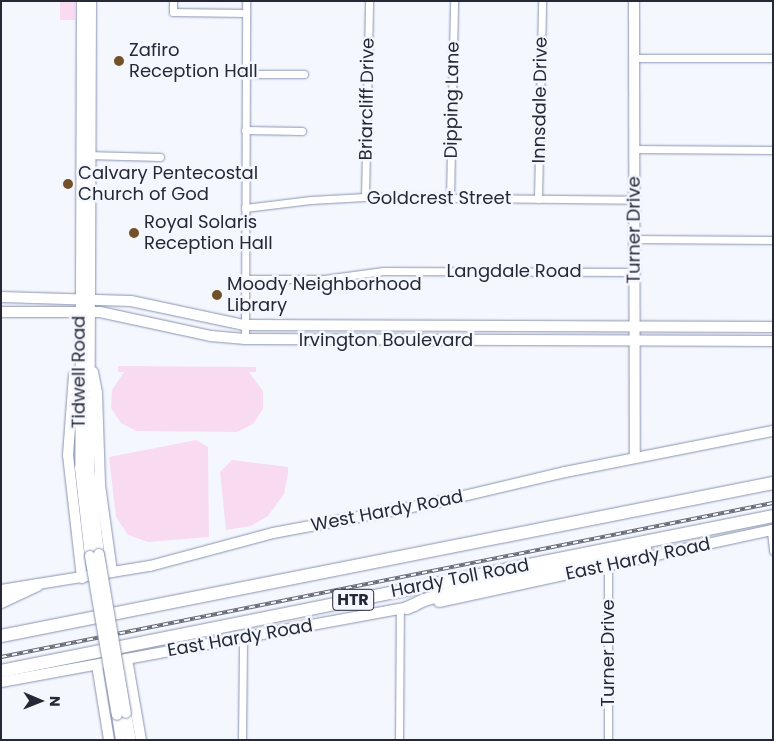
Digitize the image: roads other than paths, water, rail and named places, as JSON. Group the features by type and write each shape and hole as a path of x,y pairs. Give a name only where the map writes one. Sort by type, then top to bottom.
{"highway":[{"name":"Hardy Toll Road","path":"1,636 773,483"},
{"name":"Hardy Toll Road","path":"1,671 773,516"},
{"path":"404,608 424,600 478,586 564,569 675,542 705,529"},
{"path":"1,602 37,585"}],"main road":[{"name":"Tidwell Road","path":"82,1 86,48 84,312 89,349 89,468 122,714 121,740"},
{"name":"Tidwell Road","path":"86,48 91,1"},
{"name":"Turner Drive","path":"634,1 635,458"},
{"name":"Irvington Boulevard","path":"1,298 84,298 131,301 221,323 244,325 773,327"},
{"name":"Irvington Boulevard","path":"1,312 84,312 126,315 245,339 773,341"},
{"name":"Tidwell Road","path":"84,312 79,344 80,468 100,555"},
{"path":"175,326 184,320 221,323"},
{"path":"332,325 332,340"},
{"path":"420,325 420,340"},
{"path":"528,326 528,340"},
{"path":"713,326 714,341"},
{"path":"79,344 70,400 68,455 82,578"},
{"name":"West Hardy Road","path":"1,590 150,566 273,533 434,503 635,458 773,431"},
{"name":"East Hardy Road","path":"1,682 243,636 404,608 772,530"},
{"path":"79,560 90,566 104,564 100,555"},
{"path":"100,555 112,572"},
{"path":"127,659 141,740"},
{"path":"97,665 109,740"},
{"path":"100,687 111,671 123,670 130,676"},
{"name":"Tidwell Road","path":"122,714 131,740"}],"street":[{"path":"173,1 173,12 246,14"},
{"path":"245,339 246,1"},
{"name":"Briarcliff Drive","path":"365,198 369,1"},
{"name":"Dipping Lane","path":"450,198 454,1"},
{"name":"Innsdale Drive","path":"538,199 542,1"},
{"path":"634,58 773,58"},
{"path":"246,74 304,74"},
{"path":"245,130 302,131"},
{"path":"634,149 773,150"},
{"path":"86,155 160,157"},
{"name":"Goldcrest Street","path":"244,208 288,202 365,198 634,200"},
{"path":"634,239 773,240"},
{"name":"Langdale Road","path":"244,278 324,279 383,271 634,272"},
{"path":"772,530 773,551"},
{"name":"Turner Drive","path":"608,565 608,740"},
{"path":"399,740 404,608"},
{"path":"242,740 243,636"}],"railway":[{"path":"1,657 773,503"}],"place":[{"name":"Zafiro Reception Hall","path":"119,61"},
{"name":"Calvary Pentecostal Church of God","path":"68,184"},
{"name":"Royal Solaris Reception Hall","path":"134,233"},
{"name":"Moody Neighborhood Library","path":"217,295"}]}
